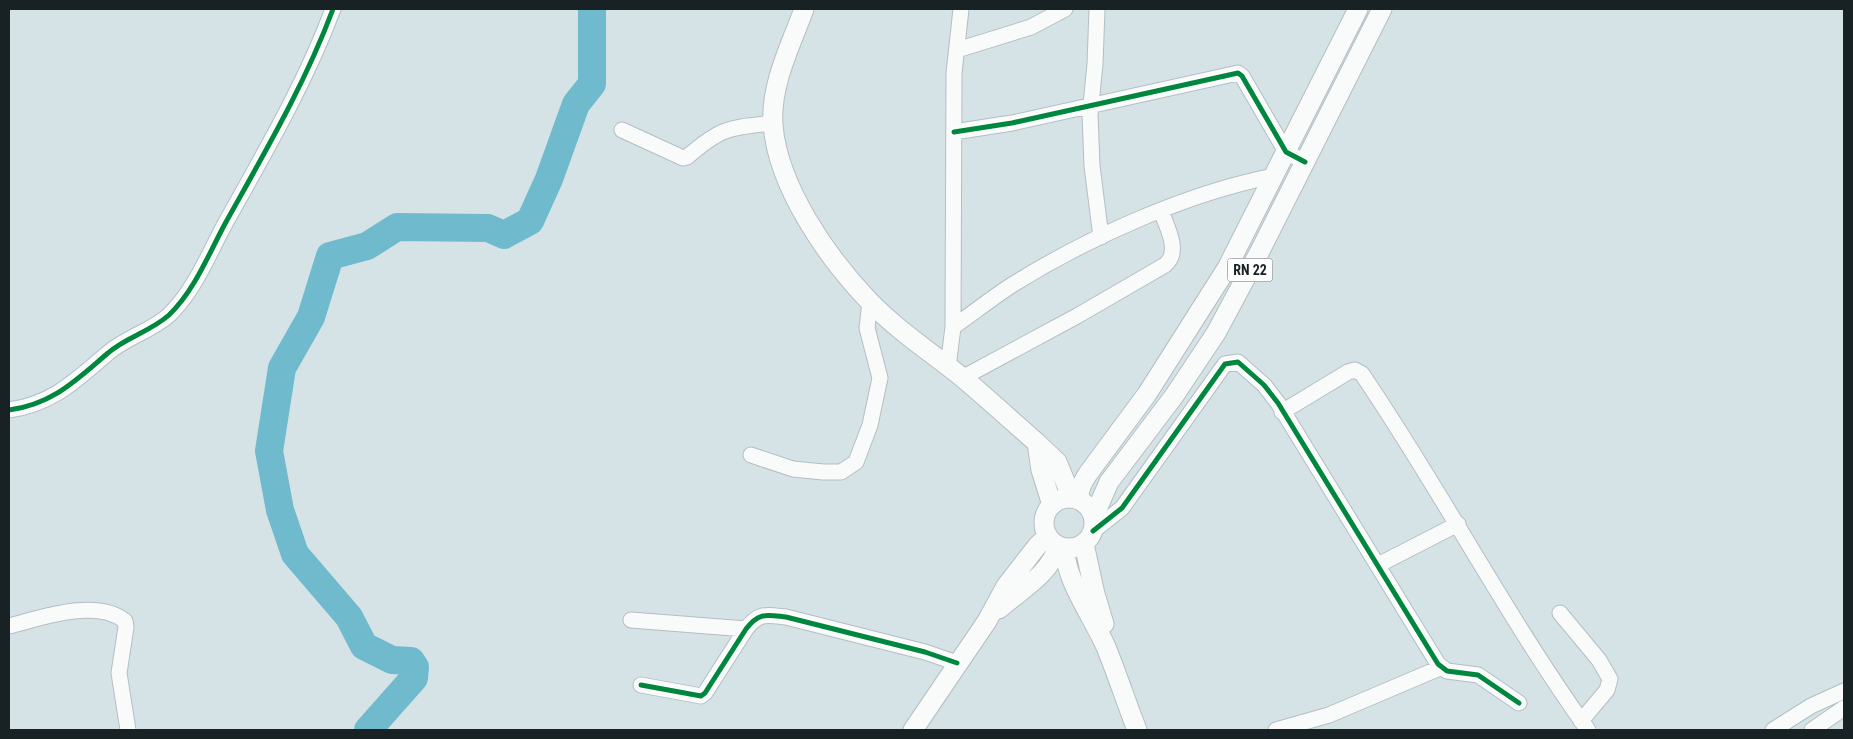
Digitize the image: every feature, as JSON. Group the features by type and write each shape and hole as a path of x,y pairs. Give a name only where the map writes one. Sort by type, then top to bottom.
{"main road":[{"path":"804,9 789,43 779,78 773,124 780,165 802,210 830,256 870,302 1037,443 1057,462 1075,499 1090,509 1094,594 1104,622 1105,645"},
{"name":"RN 22","path":"1075,499 1087,475 1147,394 1227,268 1358,9"},
{"name":"RN 22","path":"1090,530 1110,482 1174,396 1216,333 1382,9"},
{"path":"1122,428 1140,442"},
{"path":"1037,443 1052,505"},
{"path":"1075,499 1058,500 1052,505 1044,522 1057,543 1089,617 1105,645 1137,730"},
{"path":"1057,543 1078,547 1090,530"},
{"path":"913,730 987,620 1041,575 1054,558 1057,543"}],"street":[{"path":"9,410 26,407 54,396 73,384 111,350 147,332 183,300 266,153 305,73 333,9"},
{"path":"961,9 954,73 955,372 1077,316 1165,265 1171,260 1173,253 1171,239 1161,211"},
{"path":"957,50 1031,27 1065,9"},
{"path":"1097,9 1091,105 1092,166 1101,237"},
{"path":"954,132 1012,123 1240,74 1286,152 1305,162"},
{"path":"622,130 683,158 728,128 773,124"},
{"path":"954,327 1012,285 1101,237 1196,196 1244,182 1274,176"},
{"path":"751,455 793,469 823,472 841,472 856,462 870,425 880,378 867,328 870,302"},
{"path":"1090,530 1122,508 1225,364 1238,362 1264,385 1282,412 1378,564 1438,664 1453,673 1478,674 1520,703"},
{"path":"1282,412 1348,372 1357,370 1362,374 1458,524 1558,690 1584,726 1607,690 1610,679 1599,660 1560,613"},
{"path":"1378,564 1458,524"},
{"path":"9,626 76,611 112,613 125,621 126,627 119,673 128,730"},
{"path":"640,685 701,696 708,691 746,629 758,617 786,617 925,652 957,663"},
{"path":"631,620 746,629"},
{"path":"1276,730 1329,715 1442,668"},
{"path":"1773,730 1811,706 1844,691"},
{"path":"1812,730 1844,708"}],"waterway":[{"path":"368,730 414,678 415,667 411,661 392,660 364,646 349,617 295,554 280,510 269,451 282,368 311,317 330,256 367,246 397,227 488,228 504,235 530,221 549,179 576,104 592,84 592,9"}],"cycle path":[{"path":"9,410 39,402 63,389 115,347 162,321 178,305 201,271 284,117 310,64 333,9"},
{"path":"954,132 1012,123 1238,73 1242,76 1286,152 1305,162"},
{"path":"1093,531 1122,508 1225,364 1238,362 1264,385 1278,403 1438,664 1447,671 1478,675 1519,703"},
{"path":"641,685 701,696 705,693 746,629 759,617 768,615 786,617 925,652 957,663"}]}
